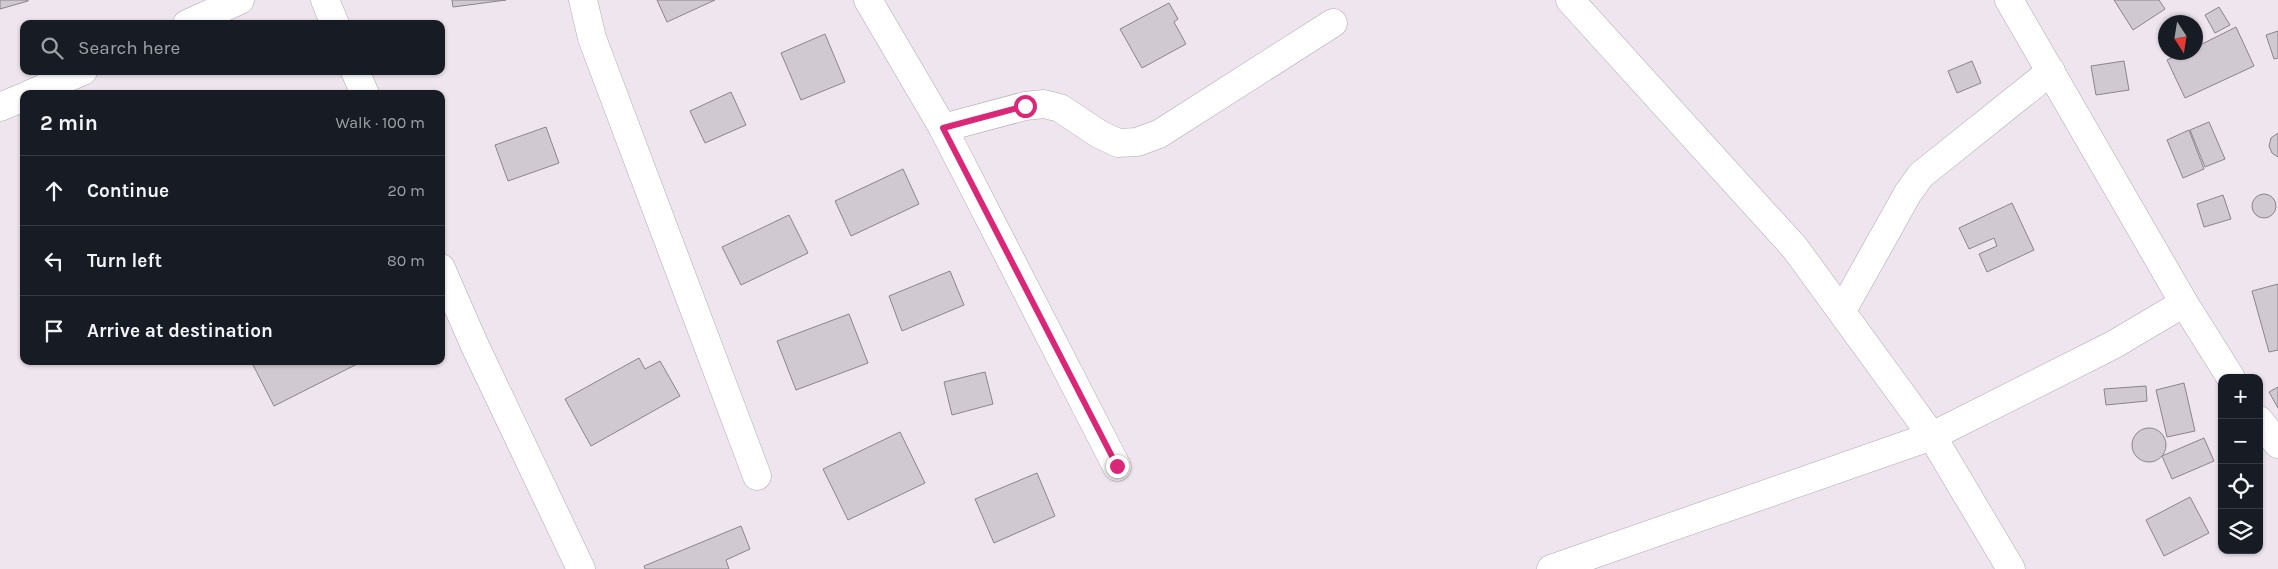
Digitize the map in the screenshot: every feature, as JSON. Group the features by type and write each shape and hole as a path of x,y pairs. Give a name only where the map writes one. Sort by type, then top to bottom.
{"street":[{"path":"196,20 240,0"},
{"path":"325,0 333,20"},
{"path":"583,0 592,38 757,476"},
{"path":"868,0 943,128 1117,466"},
{"path":"1570,0 1795,248 1932,436 2011,569"},
{"path":"2009,0 2184,303 2228,374"},
{"path":"943,128 1025,106 1044,104 1060,108 1099,134 1118,143 1137,142 1159,134 1333,23"},
{"path":"1842,312 1908,193 1921,175 2051,70"},
{"path":"39,90 74,75"},
{"path":"358,75 363,90"},
{"path":"0,107 20,99"},
{"path":"445,277 581,569"},
{"path":"1551,569 1932,436 2113,345 2184,303"},
{"path":"2263,425 2278,444"}],"building":[{"path":"0,0 28,0 28,1 0,9"},
{"path":"452,0 506,0 453,7"},
{"path":"657,0 715,0 667,22"},
{"path":"2114,0 2159,0 2165,9 2133,30"},
{"path":"1169,3 1178,19 1174,22 1186,44 1142,68 1120,29"},
{"path":"2219,7 2230,25 2215,33 2205,15"},
{"path":"2236,27 2254,66 2185,98 2167,60 2203,60 2203,44"},
{"path":"2278,31 2278,58 2274,59 2266,35"},
{"path":"825,34 845,82 801,100 781,53"},
{"path":"1972,61 1981,83 1957,93 1948,71"},
{"path":"2124,61 2129,90 2096,95 2091,66"},
{"path":"731,92 746,125 705,143 690,111"},
{"path":"2209,122 2225,159 2205,167 2190,130"},
{"path":"546,127 559,163 508,181 495,145"},
{"path":"2189,130 2204,169 2183,178 2167,140"},
{"path":"2278,133 2278,157 2272,153 2269,146 2271,138"},
{"path":"903,169 919,204 851,236 835,201"},
{"path":"2264,194 2273,197 2276,206 2273,215 2264,218 2255,215 2252,206 2255,197"},
{"path":"2223,195 2231,219 2204,227 2197,204"},
{"path":"2012,203 2034,250 1987,272 1979,254 1997,246 1994,238 1969,249 1959,228"},
{"path":"789,215 808,253 741,285 722,247"},
{"path":"950,271 964,305 902,331 889,296"},
{"path":"2278,284 2278,350 2269,352 2252,291"},
{"path":"849,314 868,363 796,390 777,341"},
{"path":"639,358 645,369 660,361 680,396 591,446 565,399"},
{"path":"253,365 355,365 274,406"},
{"path":"985,372 993,404 952,415 944,382"},
{"path":"2184,383 2195,431 2167,437 2156,390"},
{"path":"2146,386 2147,401 2106,405 2104,389"},
{"path":"2278,387 2278,408 2269,392"},
{"path":"2149,428 2161,433 2166,445 2161,457 2149,462 2137,457 2132,445 2137,433"},
{"path":"900,432 925,483 848,520 823,469"},
{"path":"2204,438 2214,461 2172,479 2162,456"},
{"path":"1037,473 1055,516 994,543 975,499"},
{"path":"2190,497 2209,533 2164,556 2146,520"},
{"path":"741,526 750,549 726,560 729,569 645,569 644,566"}],"route":[{"path":"1025,106 943,128 1117,466"}]}
